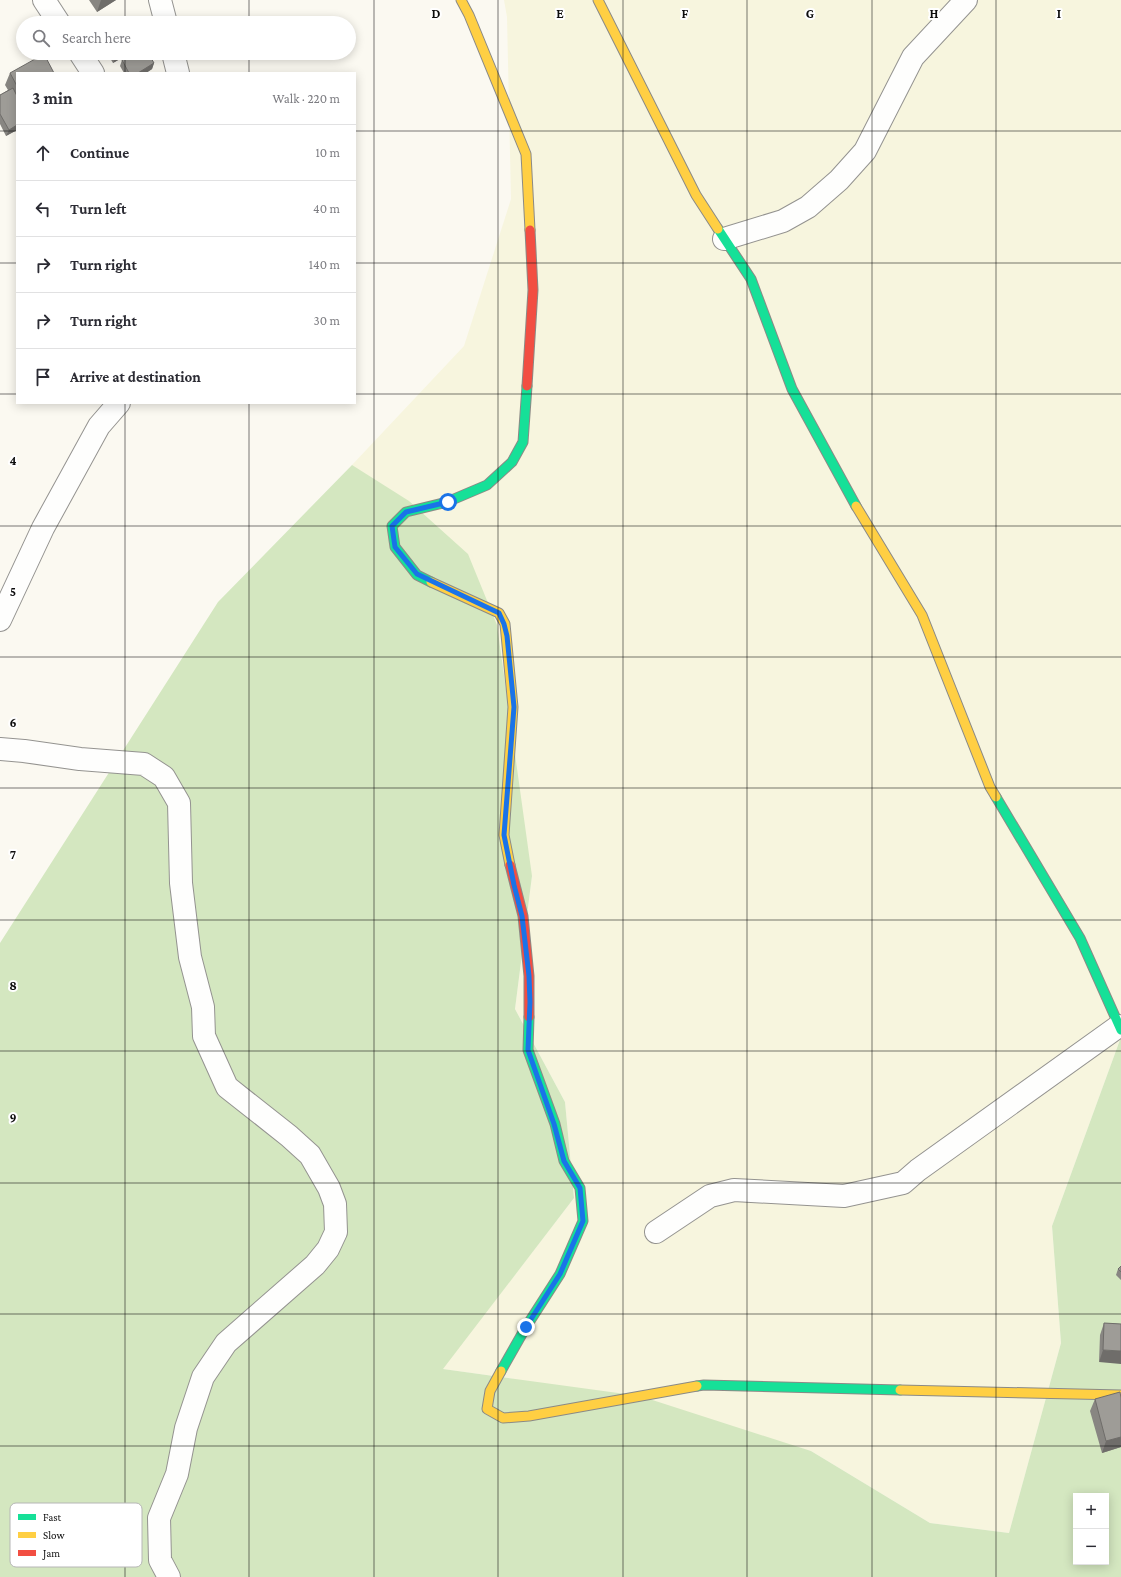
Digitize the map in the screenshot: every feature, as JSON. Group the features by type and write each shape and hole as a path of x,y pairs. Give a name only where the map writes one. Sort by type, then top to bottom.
{"street":[{"path":"44,0 54,16"},
{"path":"160,0 164,16"},
{"path":"461,0 469,15 526,154 534,290 524,442 512,462 487,485 448,502 406,512 392,526 395,547 417,574 499,613 504,624 507,636 514,707 504,835 522,916 529,976 530,1002 528,1050 554,1124 564,1161 580,1188 583,1221 560,1274 526,1327 490,1391 487,1409 503,1418 529,1416 704,1384 1121,1395"},
{"path":"598,0 696,195 751,280 792,390 866,525 922,615 990,787 1080,938 1120,1028 918,1170 903,1183 844,1196 734,1190 710,1196 656,1232"},
{"path":"724,240 783,221 808,207 839,180 865,151 913,57 966,0"},
{"path":"85,60 92,72"},
{"path":"175,60 178,72"},
{"path":"99,426 103,404"},
{"path":"0,620 43,528 99,426 118,404"},
{"path":"0,749 24,751 80,760 144,764 164,777 178,803 181,883 190,957 202,1007 204,1036 206,1042 227,1087 289,1136 310,1155 329,1188 335,1204 336,1232 328,1249 315,1265 226,1343 203,1377 186,1428 177,1474 160,1518 160,1560 169,1577"}],"shaded area":[{"path":"504,0 1121,0 1121,1037 1052,1226 1061,1343 1009,1533 930,1523 811,1451 509,1378 442,1369 574,1198 565,1102 515,1009 532,876 352,465 464,346 511,199 507,17"}],"green space":[{"path":"352,465 409,501 468,554 497,625 532,876 515,1009 565,1102 574,1198 443,1369 640,1396 811,1451 930,1523 1009,1533 1061,1343 1052,1226 1121,1037 1121,1577 0,1577 0,943 218,602"}],"building":[{"path":"33,60 47,60 53,72 16,72 16,84 10,73"},
{"path":"122,60 152,60 154,63 140,72 128,72"},
{"path":"13,88 16,94 16,126 9,130 0,114 0,95"},
{"path":"1104,1323 1121,1324 1121,1351 1103,1350"},
{"path":"1120,1392 1121,1437 1106,1441 1095,1399"}],"traffic: fast":[{"path":"718,229 751,279 792,389 856,506"},
{"path":"431,582 417,575 395,547 392,526 406,512 447,502 487,485 512,462 523,442 527,386"},
{"path":"996,797 1080,938 1121,1030"},
{"path":"501,1371 526,1327 560,1274 583,1221 580,1188 564,1161 555,1124 528,1050 529,1017"},
{"path":"697,1386 900,1390"}],"traffic: slow":[{"path":"461,0 469,15 526,154 530,230"},
{"path":"598,0 696,195 718,229"},
{"path":"856,506 922,615 990,787 996,797"},
{"path":"431,582 499,613 505,624 513,707 504,835 510,865"},
{"path":"501,1371 490,1391 487,1409 503,1418 529,1416 697,1386"},
{"path":"900,1390 1121,1395"}],"traffic: jam":[{"path":"527,386 533,290 530,230"},
{"path":"510,865 523,916 529,976 529,1017"}],"route":[{"path":"448,502 406,512 392,526 395,547 417,574 499,613 504,624 507,636 514,707 504,835 522,916 529,976 530,1002 528,1050 544,1092 564,1161 580,1188 583,1221 560,1274 526,1327"}]}
